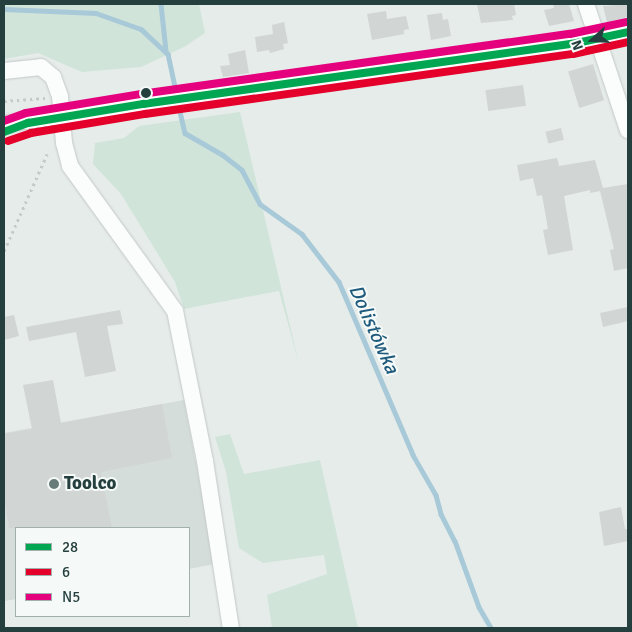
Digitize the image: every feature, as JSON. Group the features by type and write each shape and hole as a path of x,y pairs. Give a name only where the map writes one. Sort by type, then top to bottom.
{"street":[{"path":"586,4 628,130"},
{"path":"4,124 63,118 165,101 599,39 628,32"},
{"path":"4,71 33,66 47,71 58,86 63,118 64,143 74,173 165,293 178,318 205,461 231,628"},
{"path":"4,132 28,123"}],"path":[{"path":"4,101 52,97"},
{"path":"4,251 47,154"}],"shaded area":[{"name":"Toolco","path":"184,400 215,564 190,569 190,527 15,527 15,599 5,601 4,433"}],"green space":[{"path":"4,4 199,4 205,33 184,47 141,67 82,72 38,53 4,59"},
{"path":"240,112 299,364 279,291 184,309 175,282 121,194 93,164 95,143 124,138 139,126"},
{"path":"230,434 244,474 320,460 358,628 272,628 267,595 327,574 324,555 263,563 239,548 226,472 215,437"}],"building":[{"path":"477,4 514,4 516,15 512,16 513,20 481,23"},
{"path":"553,4 569,4 574,21 549,26 544,10 554,8"},
{"path":"628,4 628,17 607,22 603,6"},
{"path":"386,11 387,19 406,16 409,29 404,30 404,34 372,40 367,14"},
{"path":"442,13 443,20 448,19 451,36 431,40 427,15"},
{"path":"284,22 288,43 283,44 284,49 270,53 269,50 257,52 255,37 273,34 272,25"},
{"path":"245,50 249,73 223,77 220,66 230,65 228,54"},
{"path":"593,64 604,100 579,108 568,72"},
{"path":"523,85 526,106 488,111 485,90"},
{"path":"561,128 564,140 548,144 545,132"},
{"path":"557,158 559,166 595,160 603,188 628,184 628,268 614,271 610,250 614,249 600,191 590,193 590,190 564,196 573,250 548,255 543,230 548,229 542,195 537,196 533,178 520,181 517,165"},
{"path":"628,307 628,321 603,327 600,313"},
{"path":"120,310 123,324 107,326 116,371 85,377 76,332 29,341 26,327"},
{"path":"14,315 19,336 4,340 4,317"},
{"name":"Toolco","path":"53,380 61,423 162,404 172,458 101,472 112,527 9,528 4,496 4,434 32,429 23,385"},
{"path":"621,507 625,529 628,529 628,541 604,546 599,512"}],"waterway":[{"path":"161,4 166,51"},
{"name":"Dolistówka","path":"4,9 96,13 141,29 168,54 177,96"},
{"name":"Dolistówka","path":"178,103 185,133 223,155 242,170 260,204 302,234 339,282 413,455 436,495 441,514 455,541 479,607 491,628"}],"transit line":[{"name":"N5","path":"4,121 26,113 141,94 570,34 626,22"},
{"name":"28","path":"4,132 28,123 143,104 572,44 628,32"},
{"name":"6","path":"8,141 31,133 145,114 573,54 628,42"}],"place":[{"name":"Toolco","path":"54,484"}]}
